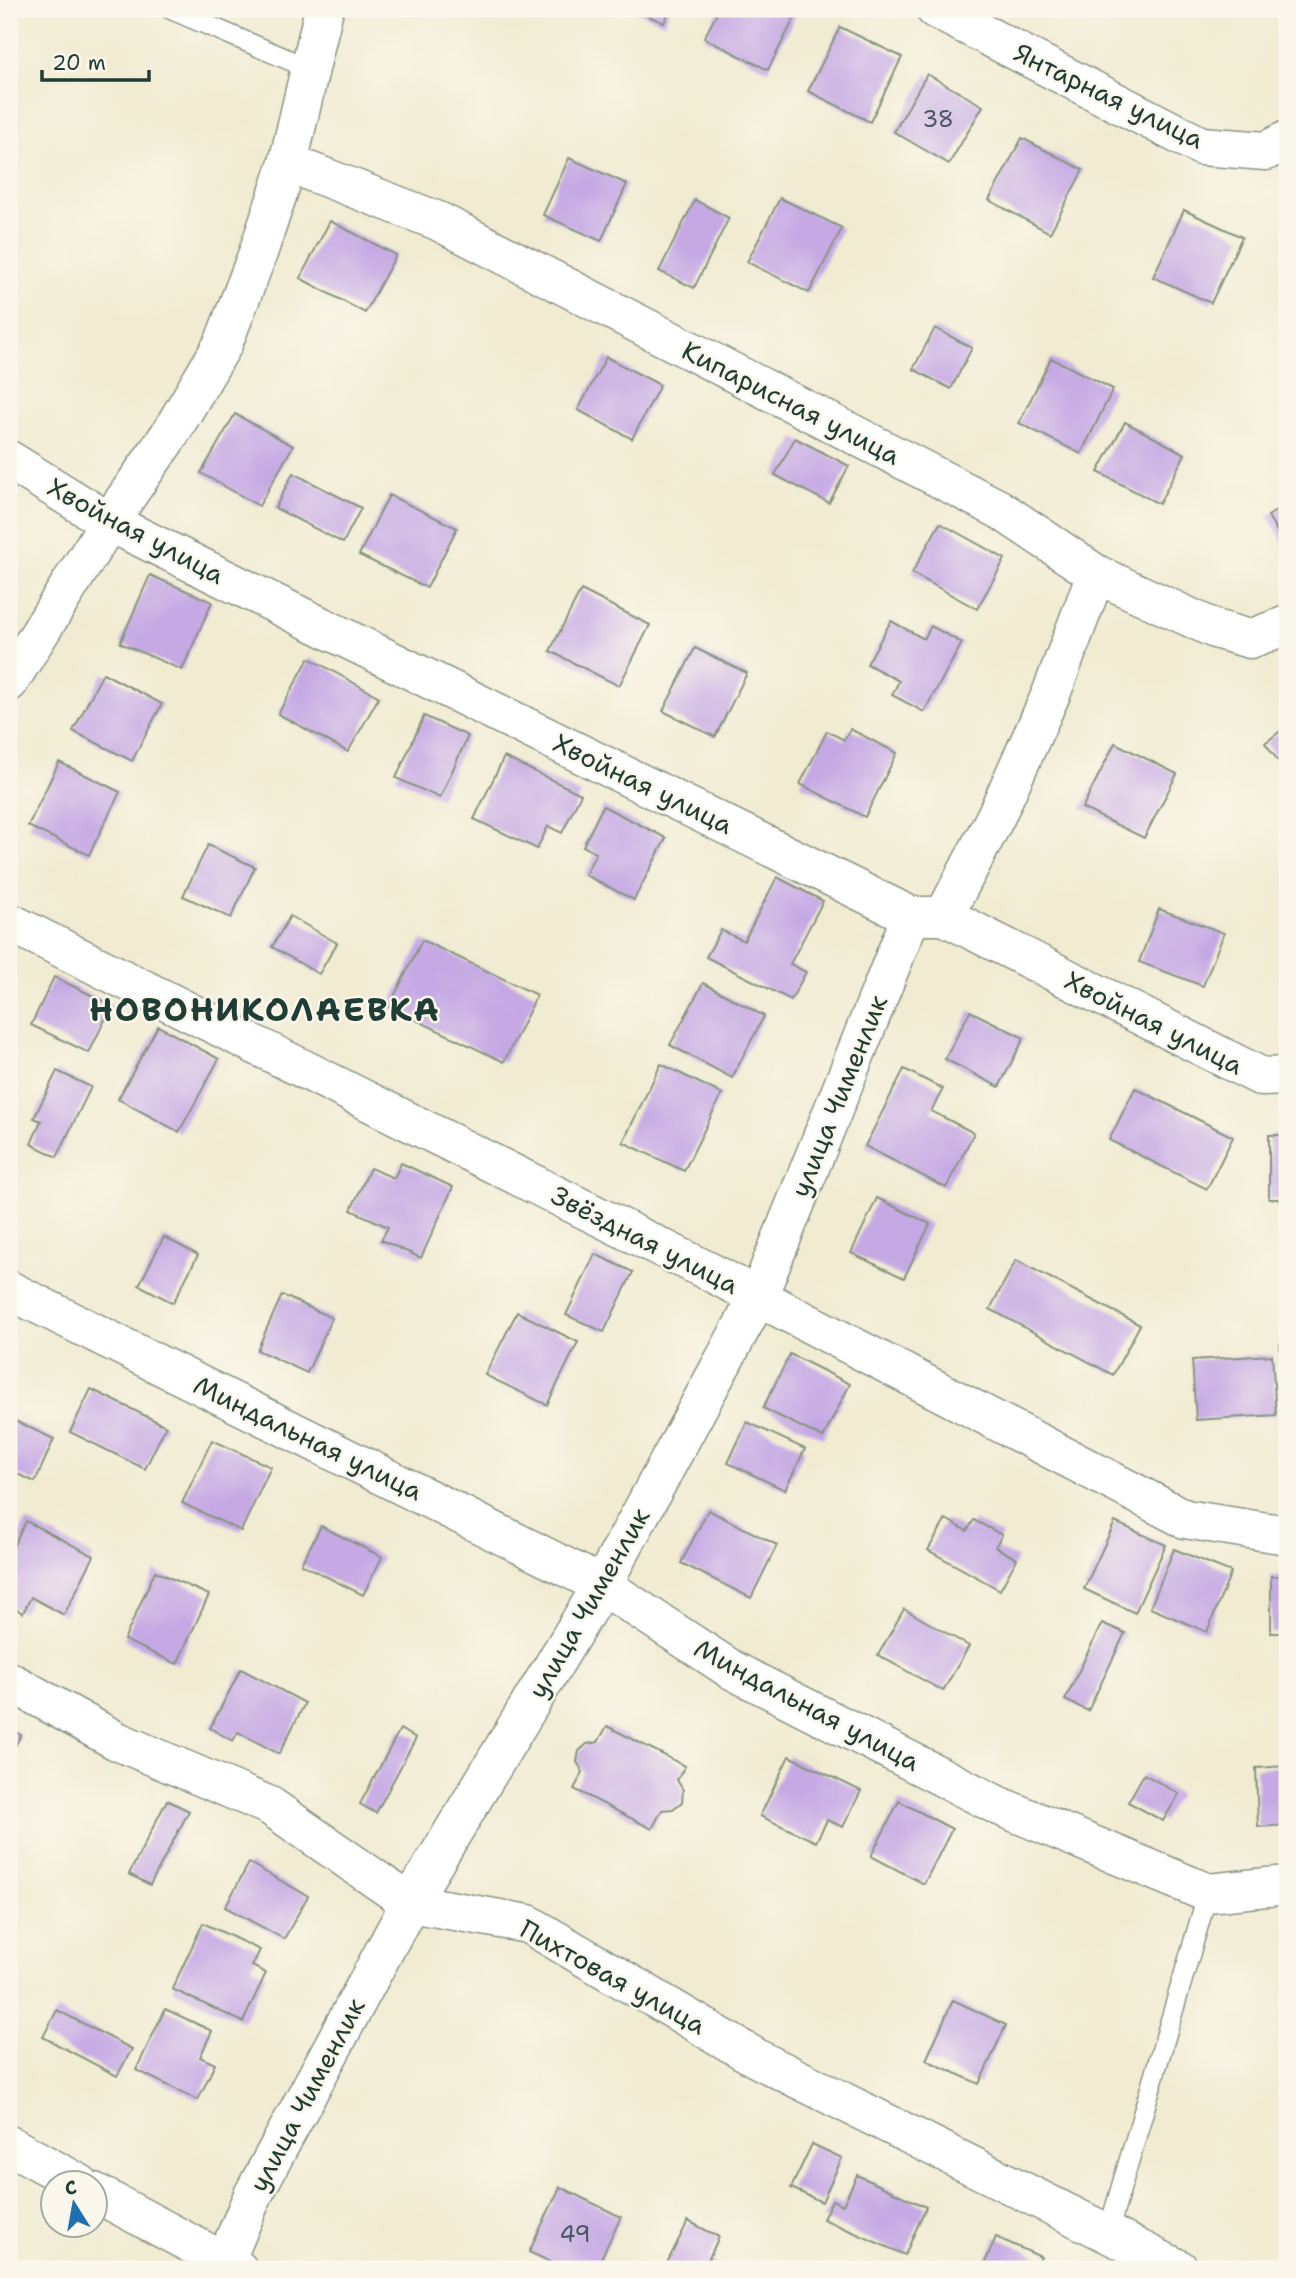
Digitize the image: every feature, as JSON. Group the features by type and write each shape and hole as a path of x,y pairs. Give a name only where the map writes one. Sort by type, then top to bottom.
{"street":[{"path":"9,682 109,522 170,434 223,344 258,253 288,163 324,9"},
{"name":"Янтарная улица","path":"936,9 1201,146 1266,151 1287,140"},
{"name":"Кипарисная улица","path":"288,163 450,228 999,509 1096,574 1215,629 1250,639 1287,625"},
{"name":"Хвойная улица","path":"9,460 109,522 1262,1077 1287,1076"},
{"name":"улица Чименлик","path":"228,2267 253,2195 411,1903 602,1585 758,1297 927,916 996,816 1045,706 1096,574"},
{"name":"Звёздная улица","path":"9,922 758,1297 1185,1519 1287,1535"},
{"name":"Миндальная улица","path":"9,1290 602,1585 732,1670 985,1799 1208,1893 1287,1885"},
{"name":"Пихтовая улица","path":"9,1681 117,1741 270,1806 411,1903 528,1924 758,2059 1179,2269"},
{"path":"9,2145 55,2170"},
{"path":"108,2200 228,2267"}],"lane":[{"path":"170,9 310,69"},
{"path":"1108,2232 1208,1893"}],"building":[{"path":"632,9 670,9 664,23"},
{"path":"719,9 799,9 768,70 704,38"},
{"path":"840,27 902,57 870,122 808,91"},
{"path":"927,74 983,106 949,164 894,132"},
{"path":"1022,138 1083,170 1050,233 989,200"},
{"path":"569,158 627,184 601,241 543,215"},
{"path":"780,198 842,228 809,293 747,262"},
{"path":"695,200 729,218 694,288 659,271"},
{"path":"1184,210 1242,237 1211,303 1153,277"},
{"path":"330,221 396,255 365,313 300,278"},
{"path":"935,328 972,348 951,389 913,369"},
{"path":"606,357 660,385 632,439 578,410"},
{"path":"1051,358 1113,389 1081,454 1019,423"},
{"path":"235,414 293,446 259,506 201,473"},
{"path":"1125,422 1185,454 1159,504 1098,472"},
{"path":"795,438 849,466 829,503 775,475"},
{"path":"293,473 361,508 343,543 275,508"},
{"path":"389,495 457,528 427,588 359,555"},
{"path":"1287,504 1287,548 1268,516"},
{"path":"940,523 1005,559 977,609 912,573"},
{"path":"150,575 212,602 182,670 120,643"},
{"path":"581,590 650,625 619,686 550,651"},
{"path":"891,621 924,639 931,626 962,643 924,712 892,695 899,681 867,664"},
{"path":"695,648 747,673 715,737 663,711"},
{"path":"309,658 379,697 348,752 278,714"},
{"path":"103,673 162,704 132,761 73,731"},
{"path":"424,716 468,736 440,798 396,778"},
{"path":"1287,726 1287,773 1265,743"},
{"path":"850,729 897,753 865,817 800,784 827,731 844,740"},
{"path":"1115,743 1177,774 1144,838 1082,808"},
{"path":"504,757 581,794 562,833 548,826 537,849 474,819"},
{"path":"59,762 120,792 89,855 28,826"},
{"path":"603,806 666,838 634,900 585,875 596,853 583,846"},
{"path":"208,845 255,867 231,918 183,896"},
{"path":"777,877 823,901 790,964 806,972 791,1000 706,957 721,930 744,941"},
{"path":"1159,909 1224,933 1203,986 1139,962"},
{"path":"290,916 337,943 319,974 272,947"},
{"path":"422,940 537,995 504,1062 389,1007"},
{"path":"54,977 112,1005 89,1053 31,1025"},
{"path":"703,983 764,1016 732,1078 670,1045"},
{"path":"970,1011 1024,1038 999,1087 945,1059"},
{"path":"158,1026 219,1059 179,1132 118,1099"},
{"path":"661,1064 722,1094 684,1171 623,1142"},
{"path":"904,1069 943,1089 931,1111 974,1133 946,1188 865,1146"},
{"path":"57,1071 91,1087 57,1157 31,1144 41,1121 34,1118"},
{"path":"1135,1088 1233,1137 1207,1189 1109,1140"},
{"path":"1269,1135 1287,1135 1287,1199 1269,1199"},
{"path":"401,1163 453,1187 421,1258 381,1240 388,1227 351,1210 370,1168 394,1178"},
{"path":"877,1198 930,1224 904,1278 851,1253"},
{"path":"164,1237 198,1255 173,1303 139,1285"},
{"path":"595,1254 633,1272 604,1332 566,1315"},
{"path":"1016,1260 1140,1325 1113,1375 990,1309"},
{"path":"282,1295 332,1318 307,1373 257,1350"},
{"path":"517,1312 578,1342 547,1405 485,1375"},
{"path":"1287,1343 1287,1405 1284,1405 1280,1344"},
{"path":"790,1354 850,1384 823,1438 763,1408"},
{"path":"1272,1355 1276,1415 1196,1420 1192,1360"},
{"path":"91,1389 166,1426 145,1469 70,1432"},
{"path":"13,1420 54,1439 35,1482 9,1470 9,1429"},
{"path":"747,1422 805,1449 785,1490 728,1463"},
{"path":"212,1440 271,1467 241,1531 182,1503"},
{"path":"708,1510 777,1545 751,1598 681,1563"},
{"path":"946,1519 967,1531 974,1520 1002,1535 995,1547 1017,1559 1000,1590 928,1550"},
{"path":"26,1521 94,1556 64,1615 31,1597 23,1613 9,1605 9,1555"},
{"path":"1115,1522 1166,1545 1135,1613 1084,1589"},
{"path":"321,1526 382,1557 363,1595 301,1564"},
{"path":"1174,1549 1231,1572 1207,1632 1150,1608"},
{"path":"155,1571 209,1595 177,1664 124,1640"},
{"path":"1271,1576 1287,1576 1287,1633 1271,1633"},
{"path":"904,1609 969,1646 943,1691 878,1655"},
{"path":"1102,1623 1125,1633 1088,1711 1065,1700"},
{"path":"241,1669 305,1703 279,1754 238,1732 233,1741 210,1728"},
{"path":"607,1726 685,1766 677,1780 683,1790 682,1802 673,1809 662,1810 652,1829 574,1789 583,1772 577,1762 579,1751 587,1744 598,1742"},
{"path":"9,1728 21,1735 9,1757"},
{"path":"400,1729 416,1738 376,1813 360,1804"},
{"path":"789,1756 861,1791 843,1827 827,1820 816,1842 760,1816"},
{"path":"1287,1766 1287,1825 1258,1827 1256,1768"},
{"path":"1144,1774 1179,1794 1163,1821 1128,1802"},
{"path":"167,1800 189,1811 150,1885 129,1874"},
{"path":"899,1801 952,1829 924,1884 871,1856"},
{"path":"249,1863 308,1896 284,1939 225,1907"},
{"path":"203,1923 260,1950 252,1966 266,1973 243,2022 172,1989"},
{"path":"953,2000 1006,2025 979,2084 926,2060"},
{"path":"165,2009 212,2031 200,2057 215,2064 198,2100 136,2070"},
{"path":"57,2010 132,2049 117,2076 43,2037"},
{"path":"812,2144 842,2158 822,2202 791,2188"},
{"path":"857,2175 926,2207 905,2255 823,2219 832,2200 843,2205"},
{"path":"560,2187 621,2217 596,2269 566,2269 529,2252"},
{"path":"688,2221 719,2237 708,2260 727,2269 664,2269"},
{"path":"996,2237 1041,2257 1035,2269 982,2269"}],"district":[{"name":"НОВОНИКОЛАЕВКА","path":"265,1009"}]}
